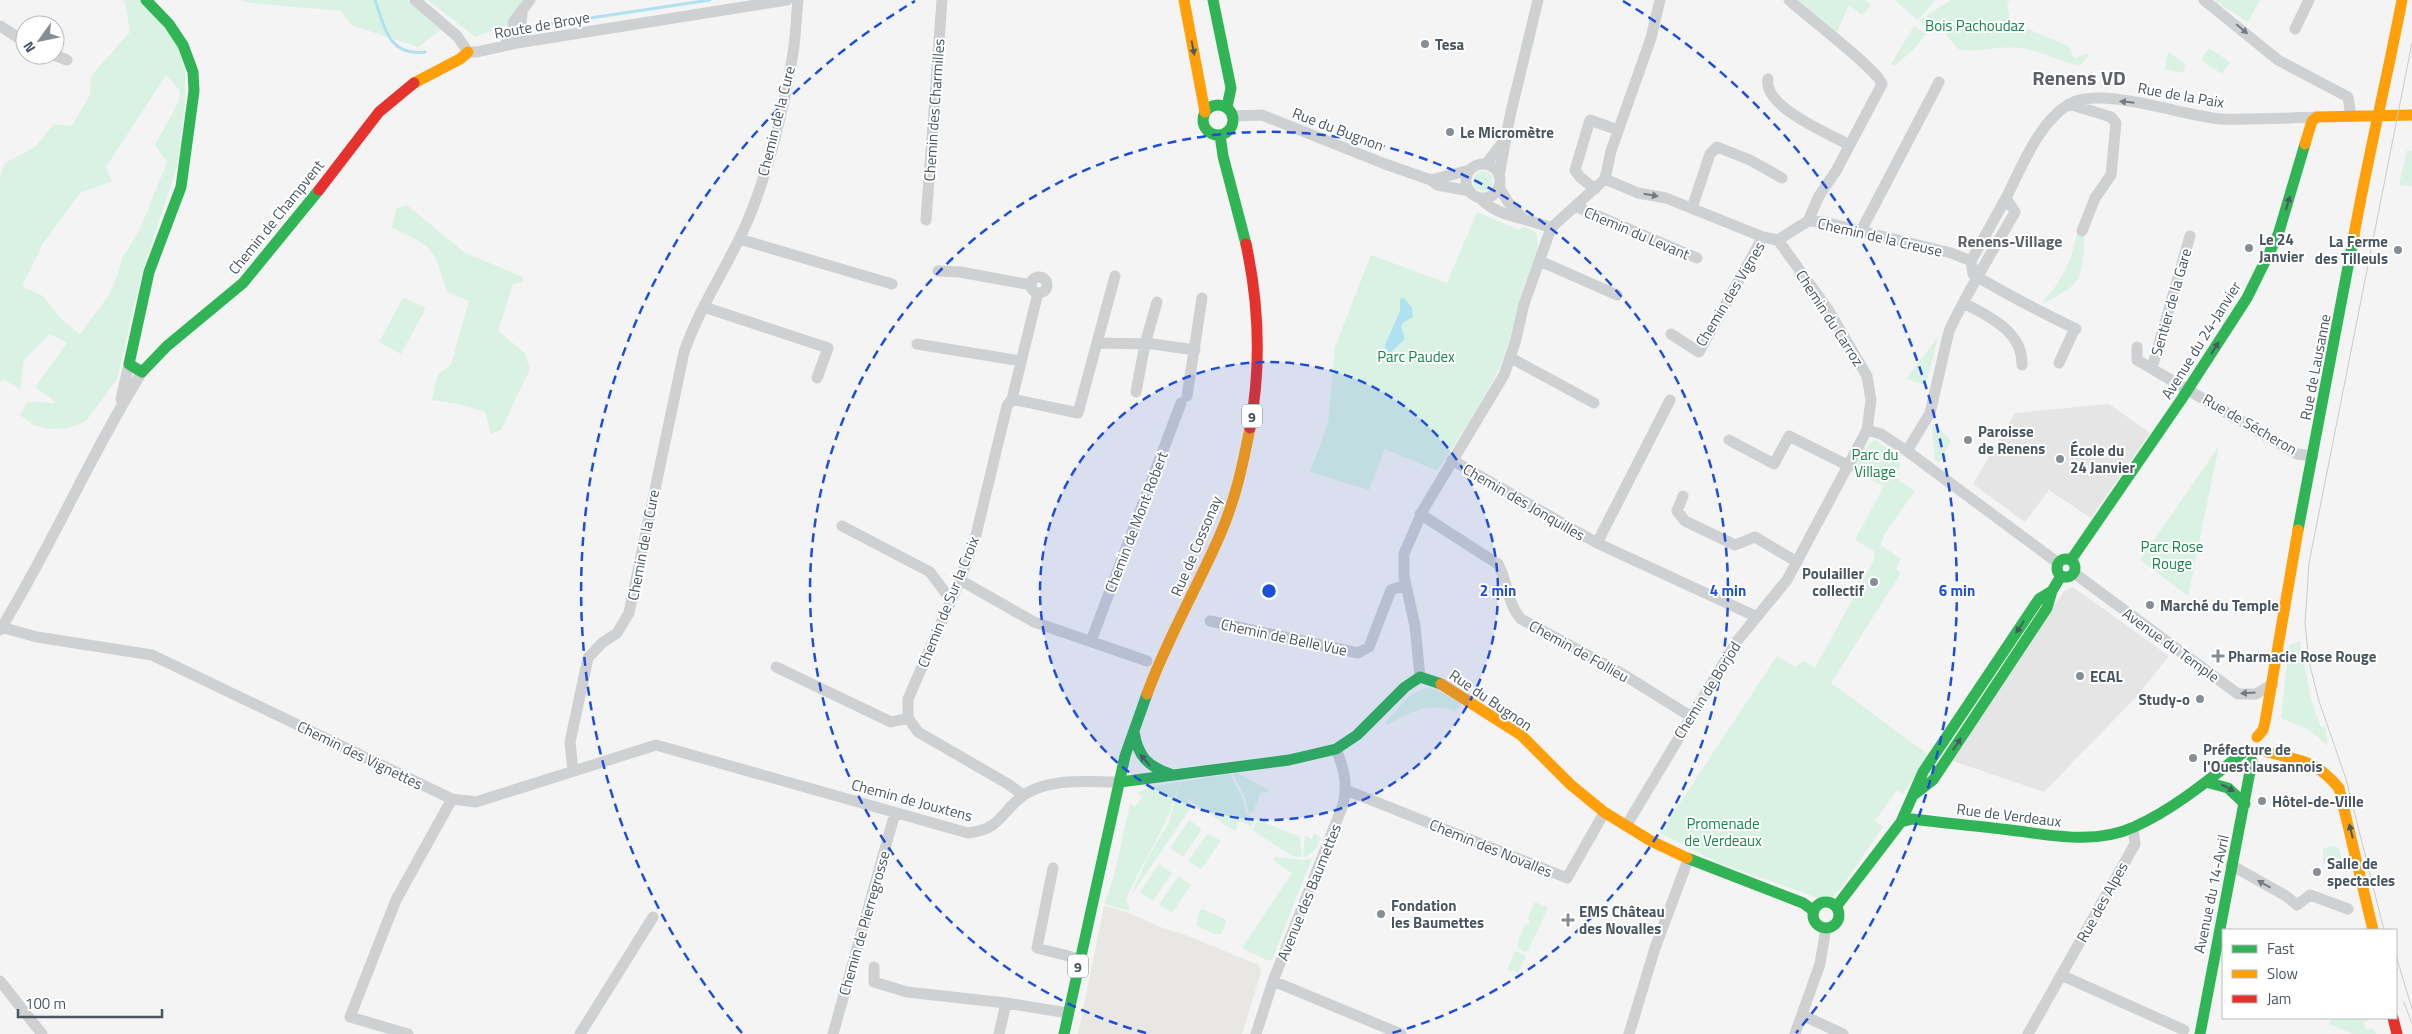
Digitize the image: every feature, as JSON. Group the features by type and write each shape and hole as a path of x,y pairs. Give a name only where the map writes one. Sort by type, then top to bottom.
{"street":[{"path":"142,372 130,364 150,272 181,187 194,91 193,72 183,45 169,24 146,0"},
{"path":"415,0 457,36 468,52"},
{"path":"504,46 511,35 514,21 530,0"},
{"name":"Route de Broye","path":"379,112 417,81 460,59 468,52 787,0"},
{"name":"Chemin de la Cure","path":"573,771 570,742 588,658 605,640 617,633 629,613 644,554 664,438 684,352 693,327 739,239 762,178 779,119 793,54 798,0"},
{"name":"Chemin des Charmilles","path":"926,220 942,0"},
{"path":"1184,0 1205,112 1203,120 1205,128 1212,133 1220,135 1228,132 1233,125 1230,112 1230,88 1213,0"},
{"path":"1480,198 1494,194 1499,182 1504,159 1504,141 1538,0"},
{"path":"1420,677 1415,626 1406,585 1404,554 1420,514 1504,375 1511,358 1524,304 1551,228 1605,179 1618,130 1651,38 1660,0"},
{"path":"1789,0 1881,79 1882,84 1819,196 1808,221"},
{"path":"2204,0 2278,60 2348,97 2351,116"},
{"path":"2295,29 2309,0"},
{"name":"Rue de Lausanne","path":"2257,737 2263,730 2367,163 2380,115 2402,0"},
{"path":"522,12 520,29 526,42"},
{"path":"0,26 15,36"},
{"path":"1768,79 1770,92 1780,106 1849,145"},
{"path":"1861,231 1939,82"},
{"name":"Rue de la Paix","path":"1971,261 2039,137 2055,115 2069,104 2083,98 2129,101 2221,119 2380,115 2412,116"},
{"path":"2069,104 2111,117 2116,123 2111,175 2095,198 2082,230"},
{"path":"1205,112 1215,105 1230,112"},
{"name":"Chemin de Champvent","path":"1,629 32,577 119,408 142,372 167,346 243,283 283,236 379,112"},
{"name":"Rue du Bugnon","path":"1230,112 1262,115 1306,134 1431,180 1437,185 1470,191 1488,207 1505,215 1522,217 1551,228"},
{"name":"Avenue du 24-Janvier","path":"2071,560 2247,298 2268,256 2284,216 2308,128 2317,117"},
{"path":"1595,189 1575,170 1590,120 1618,130"},
{"name":"Rue de Cossonay","path":"1064,1034 1120,782 1134,732 1158,665 1221,533 1242,469 1254,411 1258,354 1252,273 1241,221 1222,156 1220,135"},
{"path":"1431,180 1470,170 1477,165 1486,164 1504,141"},
{"path":"1692,208 1710,154 1717,147 1750,160 1782,178"},
{"name":"Rue du Bugnon","path":"1486,164 1494,168 1508,202 1522,217"},
{"path":"1470,170 1467,177 1470,191"},
{"path":"1605,179 1638,193 1666,198 1763,237 1778,240"},
{"path":"1819,196 1824,222"},
{"path":"1907,451 1930,413 1949,332 2015,212 2006,198"},
{"name":"Chemin du Levant","path":"1576,207 1697,258"},
{"name":"Chemin de la Creuse","path":"1778,240 1808,221 1824,222 1951,253 1971,261"},
{"name":"Sentier de la Gare","path":"2152,368 2190,236"},
{"name":"Chemin des Vignes","path":"1671,334 1699,352 1763,237"},
{"path":"739,239 892,284"},
{"name":"Chemin du Carroz","path":"1778,240 1829,311 1867,376 1870,400 1867,430"},
{"path":"1540,260 1617,295"},
{"path":"1971,261 1971,268 1978,277 2036,310 2076,328 2059,363"},
{"name":"Chemin de Sur la Croix","path":"908,718 908,700 950,599 960,580 975,539 1007,406 1012,399 1021,361 1034,289 960,272 938,272"},
{"path":"1012,399 1078,413 1115,276"},
{"path":"1098,344 1145,344 1195,350 1202,298"},
{"path":"1136,392 1145,344 1157,302"},
{"path":"1964,302 2008,330 2018,342 2022,355 2022,365"},
{"path":"704,307 828,348 817,378"},
{"path":"917,344 1021,361"},
{"name":"Sentier de la Gare","path":"2137,347 2136,360 2188,388"},
{"name":"Chemin de Mont Robert","path":"1091,641 1184,400 1195,350"},
{"path":"1511,358 1594,403"},
{"name":"Chemin de Champvent","path":"119,408 130,364"},
{"name":"Rue de Sécheron","path":"2188,388 2297,454 2313,456"},
{"name":"Chemin des Jonquilles","path":"1597,543 1670,400"},
{"path":"1867,430 1881,434 1907,451 2058,563"},
{"name":"Chemin de Borjod","path":"1626,826 1690,716 1755,616 1787,580 1798,562 1850,466 1867,430"},
{"path":"1729,440 1774,464 1789,436 1850,466"},
{"name":"Chemin des Jonquilles","path":"1452,460 1597,543 1755,616"},
{"path":"1683,496 1677,511 1685,521 1735,545 1755,537 1798,562"},
{"name":"Chemin de Follieu","path":"1420,514 1498,564 1505,575 1514,611 1521,619 1621,673 1690,716"},
{"path":"842,526 930,572 950,599"},
{"path":"2058,563 2066,558 2071,560 2076,567 2074,573 2067,577 2061,576"},
{"path":"2058,563 2057,568 2061,576"},
{"name":"Avenue du Temple","path":"2074,573 2238,694 2256,694 2272,684"},
{"path":"1915,794 1933,780 1946,761 2047,608 2052,591 2061,576"},
{"path":"960,580 1034,622 1147,661"},
{"name":"Chemin de Belle Vue","path":"1210,621 1358,653 1369,647 1391,590 1406,585"},
{"path":"1836,907 1901,822 1915,794 1922,772 2038,599 2052,591"},
{"name":"Chemin des Vignettes","path":"1,629 37,637 152,656 452,799 476,802 656,745 723,762"},
{"path":"776,667 891,722 908,718 918,732 930,741 1008,784 1023,795"},
{"name":"Rue du Bugnon","path":"1420,677 1435,680 1505,723 1528,743 1559,775 1604,813 1688,860 1803,903 1814,911"},
{"name":"Chemin de Jouxtens","path":"723,762 968,833 980,832 990,828 1004,816 1023,795 1049,785 1120,782 1288,760 1336,749 1357,735 1405,687 1420,677"},
{"path":"1973,697 1984,704"},
{"name":"Chemin de Jouxtens","path":"1134,732 1136,749 1145,762 1152,768 1172,774"},
{"path":"2257,737 2266,742 2267,752 2263,759 2252,761 2244,752 2245,742 2257,737"},
{"name":"Avenue des Baumettes","path":"1256,1034 1273,981 1339,816 1346,790 1346,778 1336,749"},
{"name":"Rue de Verdeaux","path":"1901,822 1912,819 2080,838 2109,835 2132,828 2206,782 2244,752"},
{"path":"2267,752 2305,761 2324,771 2334,780 2344,804 2373,929"},
{"path":"1935,753 1946,761"},
{"name":"Avenue du 14-Avril","path":"2200,1034 2252,761"},
{"path":"2206,782 2230,788 2238,794 2245,804"},
{"name":"Chemin des Novalles","path":"1346,790 1567,878 1604,813"},
{"path":"408,1034 350,1017 396,900 452,799"},
{"name":"Chemin de Pierregrosse","path":"834,1034 896,813"},
{"name":"Rue des Alpes","path":"2028,1034 2135,844 2132,828"},
{"path":"1629,1034 1655,948 1688,860"},
{"path":"2231,865 2286,896 2297,905 2310,896 2348,909"},
{"path":"1054,868 1037,948 1080,960"},
{"path":"1822,902 1830,902 1836,907 1839,914 1837,922 1826,928 1816,922 1814,911 1822,902"},
{"path":"580,1034 653,916"},
{"path":"1795,1034 1820,964 1826,928"},
{"path":"874,967 874,982 890,987 953,998 1006,1003 1068,1013"},
{"path":"2061,974 2184,1030"},
{"path":"0,981 42,1034"},
{"path":"1273,981 1401,1034"},
{"path":"999,1034 1006,1003"},
{"path":"1802,1015 1843,1034"},
{"path":"2393,1019 2397,1034"}],"shaded area":[{"name":"École du 24 Janvier","path":"2109,404 2150,433 2091,518 2049,490 2025,522 1973,484 2015,413"},
{"name":"ECAL","path":"2073,587 2169,656 2137,696 2044,792 1950,760 2065,590"},
{"path":"1104,906 1126,912 1259,965 1261,972 1242,1034 1078,1034"}],"green space":[{"path":"123,0 143,0 178,46 185,72 185,105 177,167 142,273 117,379 86,421 69,428 49,429 33,425 20,415 28,402 57,403 35,387 67,343 50,334 24,360 20,389 3,379 0,383 0,176 5,163 35,147 54,124 72,126 90,95 91,76 130,32","holes":["166,75 180,91 179,101 155,145 167,162 140,229 122,259 109,295 80,334 62,320 43,296 22,286 42,245 80,193 112,181 106,167"]},
{"path":"240,0 407,0 442,29 418,47 351,25 341,11 252,3"},
{"path":"428,0 523,0 507,25 475,37"},
{"path":"1793,0 1865,0 1871,5 1862,15 1849,5 1836,34"},
{"path":"1894,0 1935,0 1918,20"},
{"name":"Bois Pachoudaz","path":"1951,0 2010,0 2007,4 2011,26 2008,30 2028,29 2068,46 2074,58 2087,54 2088,56 2081,65 2068,63 2021,48 1973,51 1958,49 1936,23 1927,30 1920,20"},
{"path":"2214,0 2260,0 2248,22"},
{"path":"1914,26 1926,34 1916,47 1895,66 1891,64"},
{"path":"2209,48 2230,62 2222,74 2201,60"},
{"path":"2168,52 2185,64 2183,73 2165,69"},
{"path":"2407,150 2412,151 2412,186 2399,185"},
{"path":"1483,171 1490,174 1493,181 1490,188 1483,191 1476,188 1473,181 1476,174"},
{"path":"407,205 465,253 523,277 523,282 513,284 498,331 524,352 530,369 501,430 491,434 485,412 463,405 432,400 438,374 451,365 469,301 447,292 435,257 425,245 392,228 396,209"},
{"name":"Parc Paudex","path":"1477,212 1519,230 1523,226 1535,232 1538,244 1500,366 1462,433 1437,471 1385,449 1369,490 1310,472 1328,423 1335,347 1371,255 1447,283"},
{"path":"2079,230 2084,232 2084,251 2083,263 2077,279 2068,289 2044,303 2043,301 2057,285 2067,266"},
{"path":"403,298 426,308 401,354 379,342"},
{"path":"1938,337 1926,385 1906,379"},
{"path":"1934,423 1951,441 1939,463 1935,460 1932,427"},
{"path":"1875,440 1900,457 1900,466 1896,478 1915,491 1885,533 1881,545 1901,559 1896,569 1901,573 1831,683 1929,755 1903,794 1897,790 1875,821 1883,827 1838,892 1832,897 1818,898 1719,863 1660,833 1777,656 1795,667 1804,661 1815,668 1874,560 1874,551 1855,540 1884,486 1851,471 1860,451"},
{"name":"Parc Rose Rouge","path":"2219,446 2188,596 2140,560"},
{"path":"2300,641 2311,699 2321,727 2325,726 2328,746 2309,730 2281,718 2289,645"},
{"path":"1425,688 1435,689 1461,703 1456,711 1438,707 1420,709 1388,725 1385,723 1409,696"},
{"path":"1237,773 1269,790 1268,793 1261,792 1252,814 1248,812 1245,797 1234,777 1233,774"},
{"path":"1230,774 1243,799 1246,814 1253,818 1254,822 1250,827 1244,822 1238,822 1236,826 1238,827 1234,831 1220,822 1226,814 1220,821 1185,797 1191,804 1190,809 1130,897 1147,859 1169,822 1180,782"},
{"path":"1179,782 1169,814 1126,899 1130,911 1104,904 1113,880 1130,804 1135,807 1142,797 1137,793 1153,786"},
{"path":"1189,820 1202,829 1183,857 1170,848"},
{"path":"1258,820 1300,837 1302,857 1292,856 1252,830"},
{"path":"1208,833 1221,841 1201,869 1188,861"},
{"path":"1314,833 1321,838 1316,849 1306,857 1303,855 1305,836 1312,839"},
{"path":"2335,846 2339,848 2344,869 2323,863 2323,848"},
{"path":"1275,857 1305,860 1312,858 1272,960 1269,961 1242,948 1292,873 1273,860"},
{"path":"1159,864 1172,873 1153,901 1140,892"},
{"path":"1178,876 1191,885 1172,913 1159,905"},
{"path":"1535,902 1548,908 1528,951 1525,952 1518,948 1517,944 1525,924 1529,925 1530,921 1527,920"},
{"path":"1203,909 1225,919 1226,922 1222,933 1217,935 1196,926 1199,911"},
{"path":"1517,951 1526,956 1517,974 1514,970 1511,972 1507,970 1514,953"},
{"path":"2332,1019 2367,1019 2368,1021 2364,1022 2366,1030 2374,1028 2376,1034 2353,1034 2329,1024"}],"water":[{"path":"1404,298 1412,308 1413,317 1403,323 1401,327 1405,339 1390,353 1385,348 1385,345 1400,311 1400,299"}],"waterway":[{"path":"375,0 386,30 396,45 403,50 425,52"},
{"path":"537,26 710,0"}],"tram line":[{"path":"2384,929 2346,779 2319,701 2309,662 2305,623 2309,563 2412,43"},
{"path":"2397,958 2412,1009"},
{"path":"2404,1002 2412,1024"}],"traffic: fast":[{"path":"146,0 169,24 183,45 193,72 194,91 181,187 149,272 129,364 142,372 167,346 243,283 319,190"},
{"path":"1213,0 1231,88 1227,107"},
{"path":"1218,105 1224,106 1232,114 1233,120 1232,126 1224,134 1218,135 1212,134 1204,126 1203,120 1204,114 1212,106 1218,105"},
{"path":"1220,135 1223,156 1246,244"},
{"path":"2071,560 2181,400 2247,298 2278,235 2305,144"},
{"path":"2298,530 2354,235"},
{"path":"2062,559 2070,559 2075,564 2075,568 2073,575 2062,577 2057,572 2057,564 2062,559"},
{"path":"1836,907 1901,822 1923,772 2039,599 2052,591 2061,576"},
{"path":"1915,794 1933,780 2047,608 2052,591"},
{"path":"1120,782 1289,760 1336,749 1357,735 1405,687 1420,677 1441,684"},
{"path":"1064,1034 1125,756 1147,694"},
{"path":"1134,732 1138,748 1145,759 1150,764 1170,774"},
{"path":"1901,822 1912,819 2073,837 2104,836 2119,833 2149,820 2191,793 2244,752"},
{"path":"2200,1034 2252,761"},
{"path":"2206,782 2228,788 2245,804"},
{"path":"1687,858 1803,903 1814,911"},
{"path":"1826,902 1835,906 1839,915 1835,924 1826,928 1817,924 1813,915 1817,906 1826,902"}],"traffic: slow":[{"path":"1184,0 1205,112"},
{"path":"2354,235 2402,0"},
{"path":"414,83 460,59 468,52"},
{"path":"2305,144 2312,121 2317,117 2412,115"},
{"path":"1147,694 1225,522 1238,482 1250,428"},
{"path":"2257,737 2263,730 2265,722 2298,530"},
{"path":"1441,684 1521,735 1571,785 1604,812 1651,841 1687,858"},
{"path":"2267,752 2307,762 2322,771 2339,788 2373,929"}],"traffic: jam":[{"path":"319,190 379,112 414,83"},
{"path":"1246,244 1254,290 1257,336 1256,382 1250,428"},
{"path":"2393,1019 2397,1034"}],"place":[{"name":"Tesa","path":"1425,44"},
{"name":"Le Micromètre","path":"1450,132"},
{"name":"Le 24 Janvier","path":"2249,248"},
{"name":"La Ferme des Tilleuls","path":"2398,250"},
{"name":"Paroisse de Renens","path":"1968,440"},
{"name":"École du 24 Janvier","path":"2060,459"},
{"name":"Poulailler collectif","path":"1874,582"},
{"name":"Marché du Temple","path":"2150,605"},
{"name":"Pharmacie Rose Rouge","path":"2218,656"},
{"name":"ECAL","path":"2080,676"},
{"name":"Study-o","path":"2200,699"},
{"name":"Préfecture de l'Ouest lausannois","path":"2193,758"},
{"name":"Hôtel-de-Ville","path":"2262,801"},
{"name":"Salle de spectacles","path":"2317,872"},
{"name":"Fondation les Baumettes","path":"1381,914"},
{"name":"EMS Château des Novalles","path":"1568,920"}],"district":[{"name":"Renens VD","path":"2079,77"},
{"name":"Renens-Village","path":"2010,241"}],"park label":[{"name":"Parc du Village","path":"1875,462"},
{"name":"Promenade de Verdeaux","path":"1723,832"}]}
